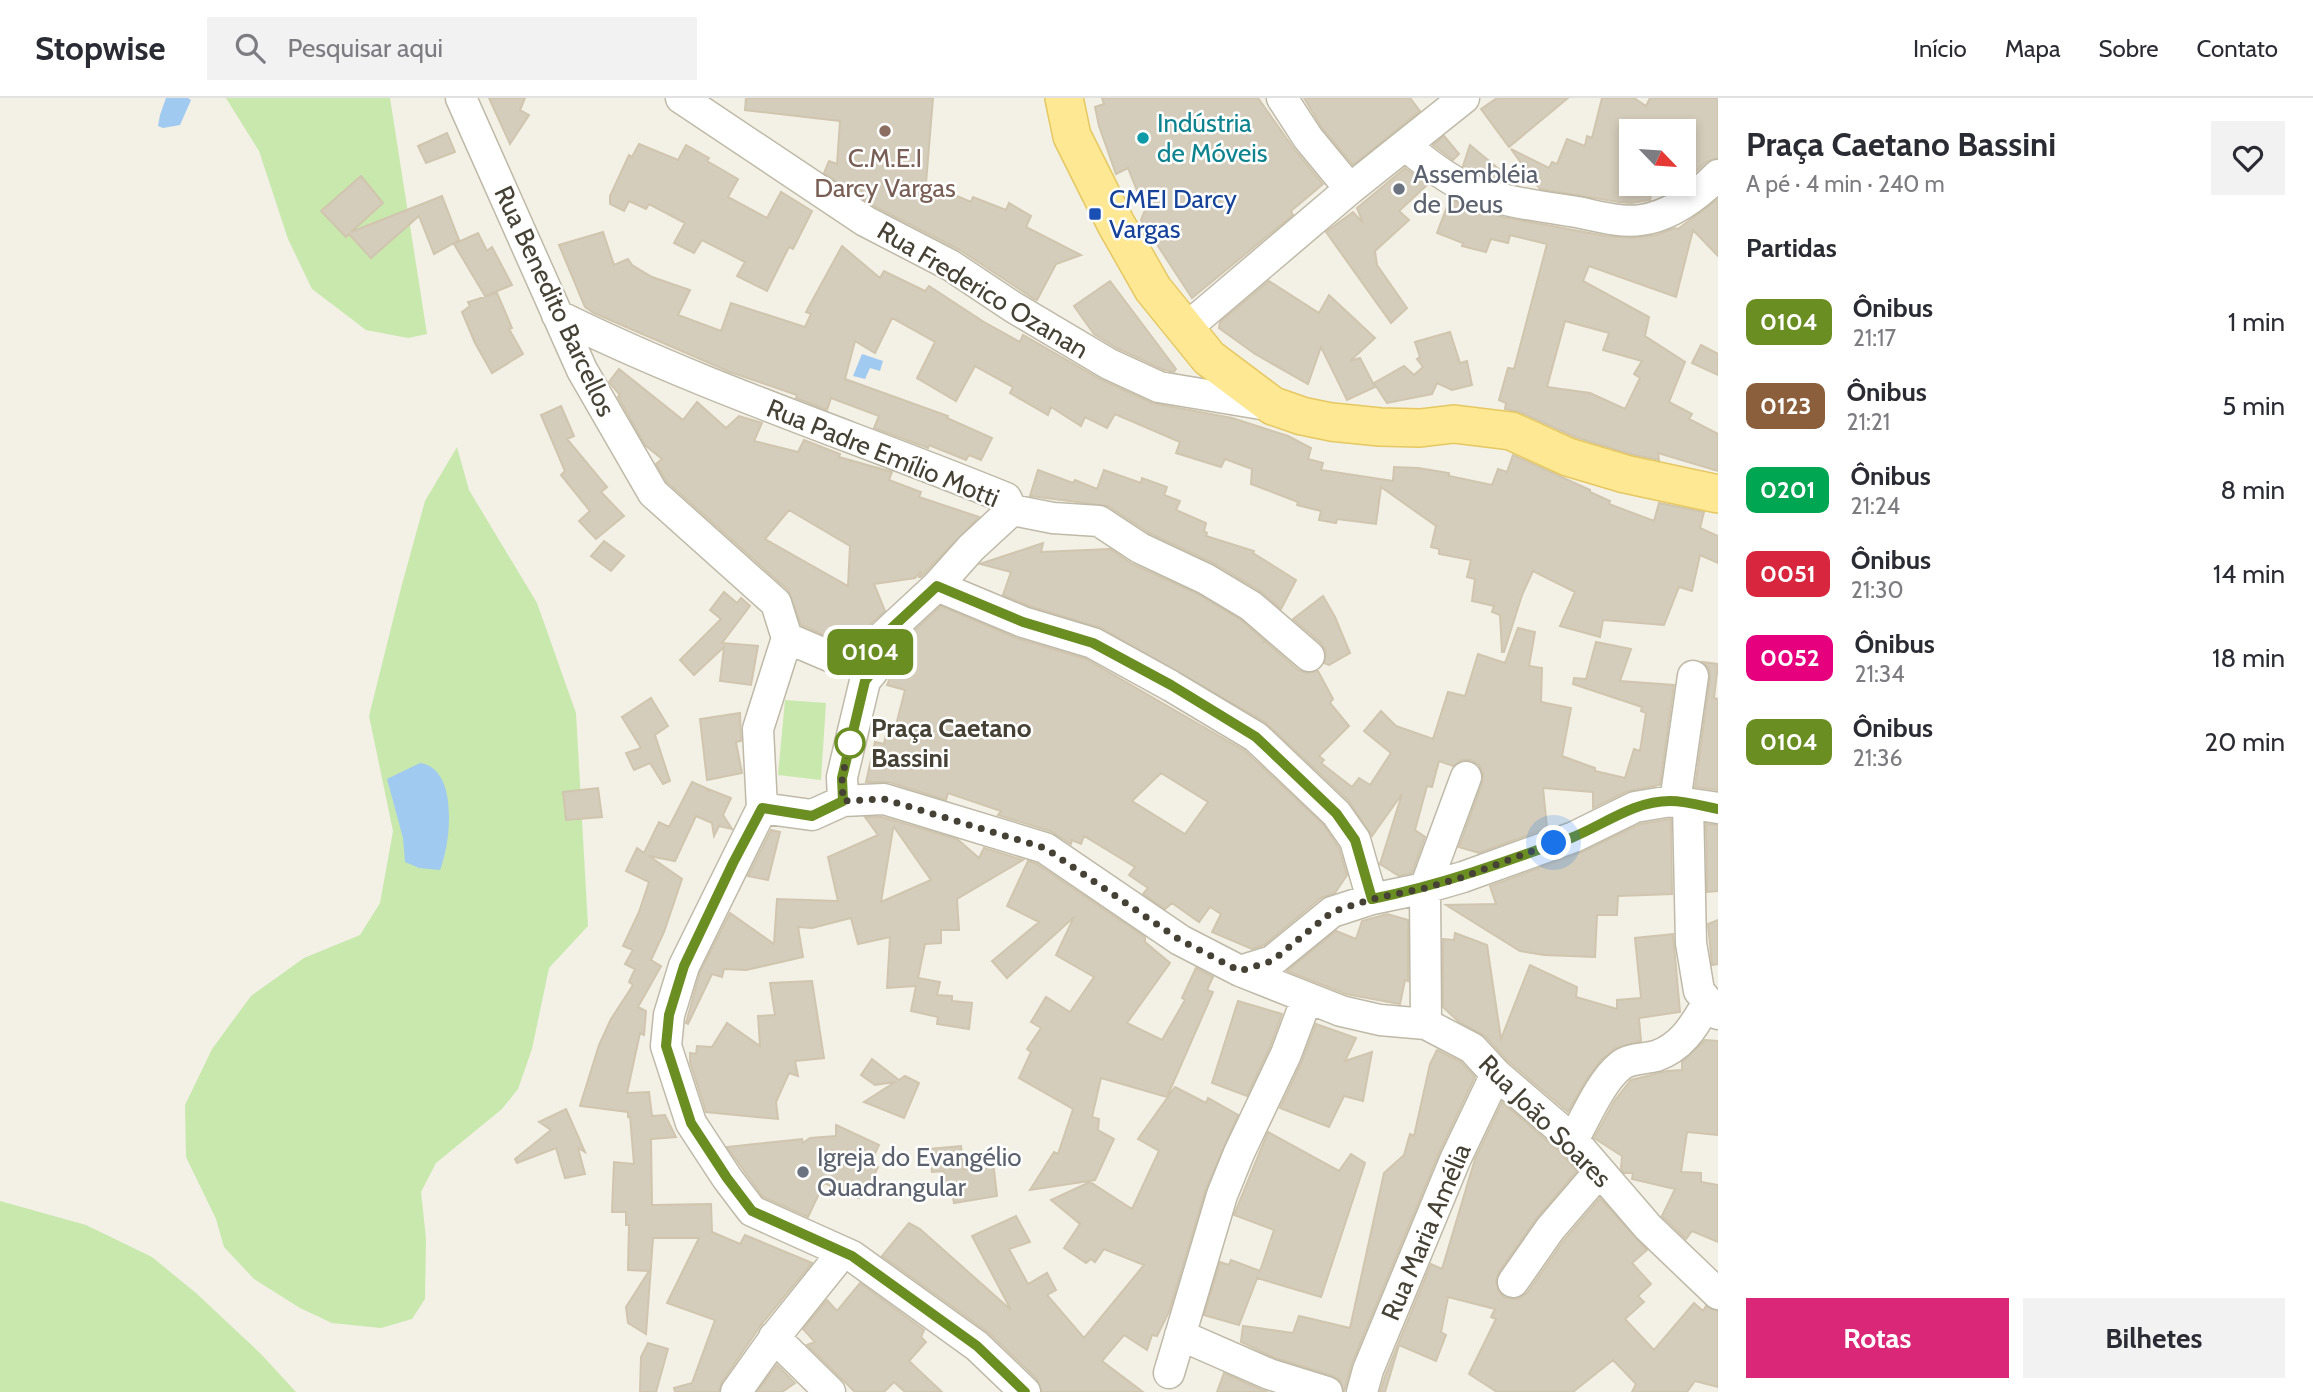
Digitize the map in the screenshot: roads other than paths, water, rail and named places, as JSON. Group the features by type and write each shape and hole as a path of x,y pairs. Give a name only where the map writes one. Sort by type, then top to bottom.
{"main road":[{"path":"1064,98 1072,136 1116,224 1153,289 1209,358 1273,407 1312,418 1380,427 1420,428 1454,424 1511,431 1568,457 1625,474 1718,494"}],"street":[{"name":"Rua Benedito Barcellos","path":"461,98 582,370 653,493 776,603 787,638"},
{"name":"Rua Frederico Ozanan","path":"681,98 866,220 950,265 1013,307 1109,364 1159,387 1273,407"},
{"path":"1282,98 1308,138 1350,189"},
{"path":"1184,330 1350,189 1464,98"},
{"path":"1406,146 1435,170 1469,189 1547,208 1606,218 1641,220 1672,210 1704,189 1718,175"},
{"name":"Rua Padre Emílio Motti","path":"557,315 598,335 798,419 915,461 1006,498 1012,510 1053,518 1098,521 1140,548 1206,579 1251,606 1309,656"},
{"path":"762,808 812,816 842,789 870,674 937,586 971,548 1012,510"},
{"path":"937,586 1023,622 1093,643 1171,685 1256,737 1336,813 1355,840 1372,899"},
{"path":"870,674 855,646 841,661 787,638 758,729 762,808 684,966 669,1015 666,1046 691,1123 752,1211 843,1252 977,1346 1025,1392"},
{"path":"1573,1140 1606,1083 1620,1065 1674,1048 1713,1008 1699,991 1691,943 1681,803 1693,676"},
{"path":"1426,1024 1425,888 1466,776"},
{"name":"Rua João Soares","path":"842,789 884,799 1045,848 1180,940 1240,971 1341,1011 1426,1024 1472,1048 1496,1074 1573,1140 1648,1227 1718,1294"},
{"path":"1240,971 1272,961 1332,912 1372,899 1463,877 1574,836 1634,807 1681,803 1718,808"},
{"path":"1169,1373 1226,1185 1286,1054 1307,998"},
{"name":"Rua Maria Amélia","path":"1362,1392 1372,1358 1455,1160 1496,1074"},
{"path":"1513,1282 1550,1229 1599,1172"},
{"path":"736,1392 843,1252"},
{"path":"1180,1335 1269,1374 1327,1392"},
{"path":"775,1338 830,1392"}],"water":[{"path":"166,98 191,100 180,125 163,128 158,126"},
{"path":"862,354 883,361 880,371 870,368 865,379 853,376"},
{"path":"420,763 433,768 441,778 449,808 447,843 440,870 419,868 405,862 403,838 387,779"}],"place":[{"name":"C.M.E.I Darcy Vargas","path":"885,131"},
{"name":"Indústria de Móveis","path":"1143,138"},
{"name":"Assembléia de Deus","path":"1399,189"},
{"name":"CMEI Darcy Vargas","path":"1095,214"},
{"name":"Praça Caetano Bassini","path":"850,743"},
{"name":"Igreja do Evangélio Quadrangular","path":"803,1172"}]}
